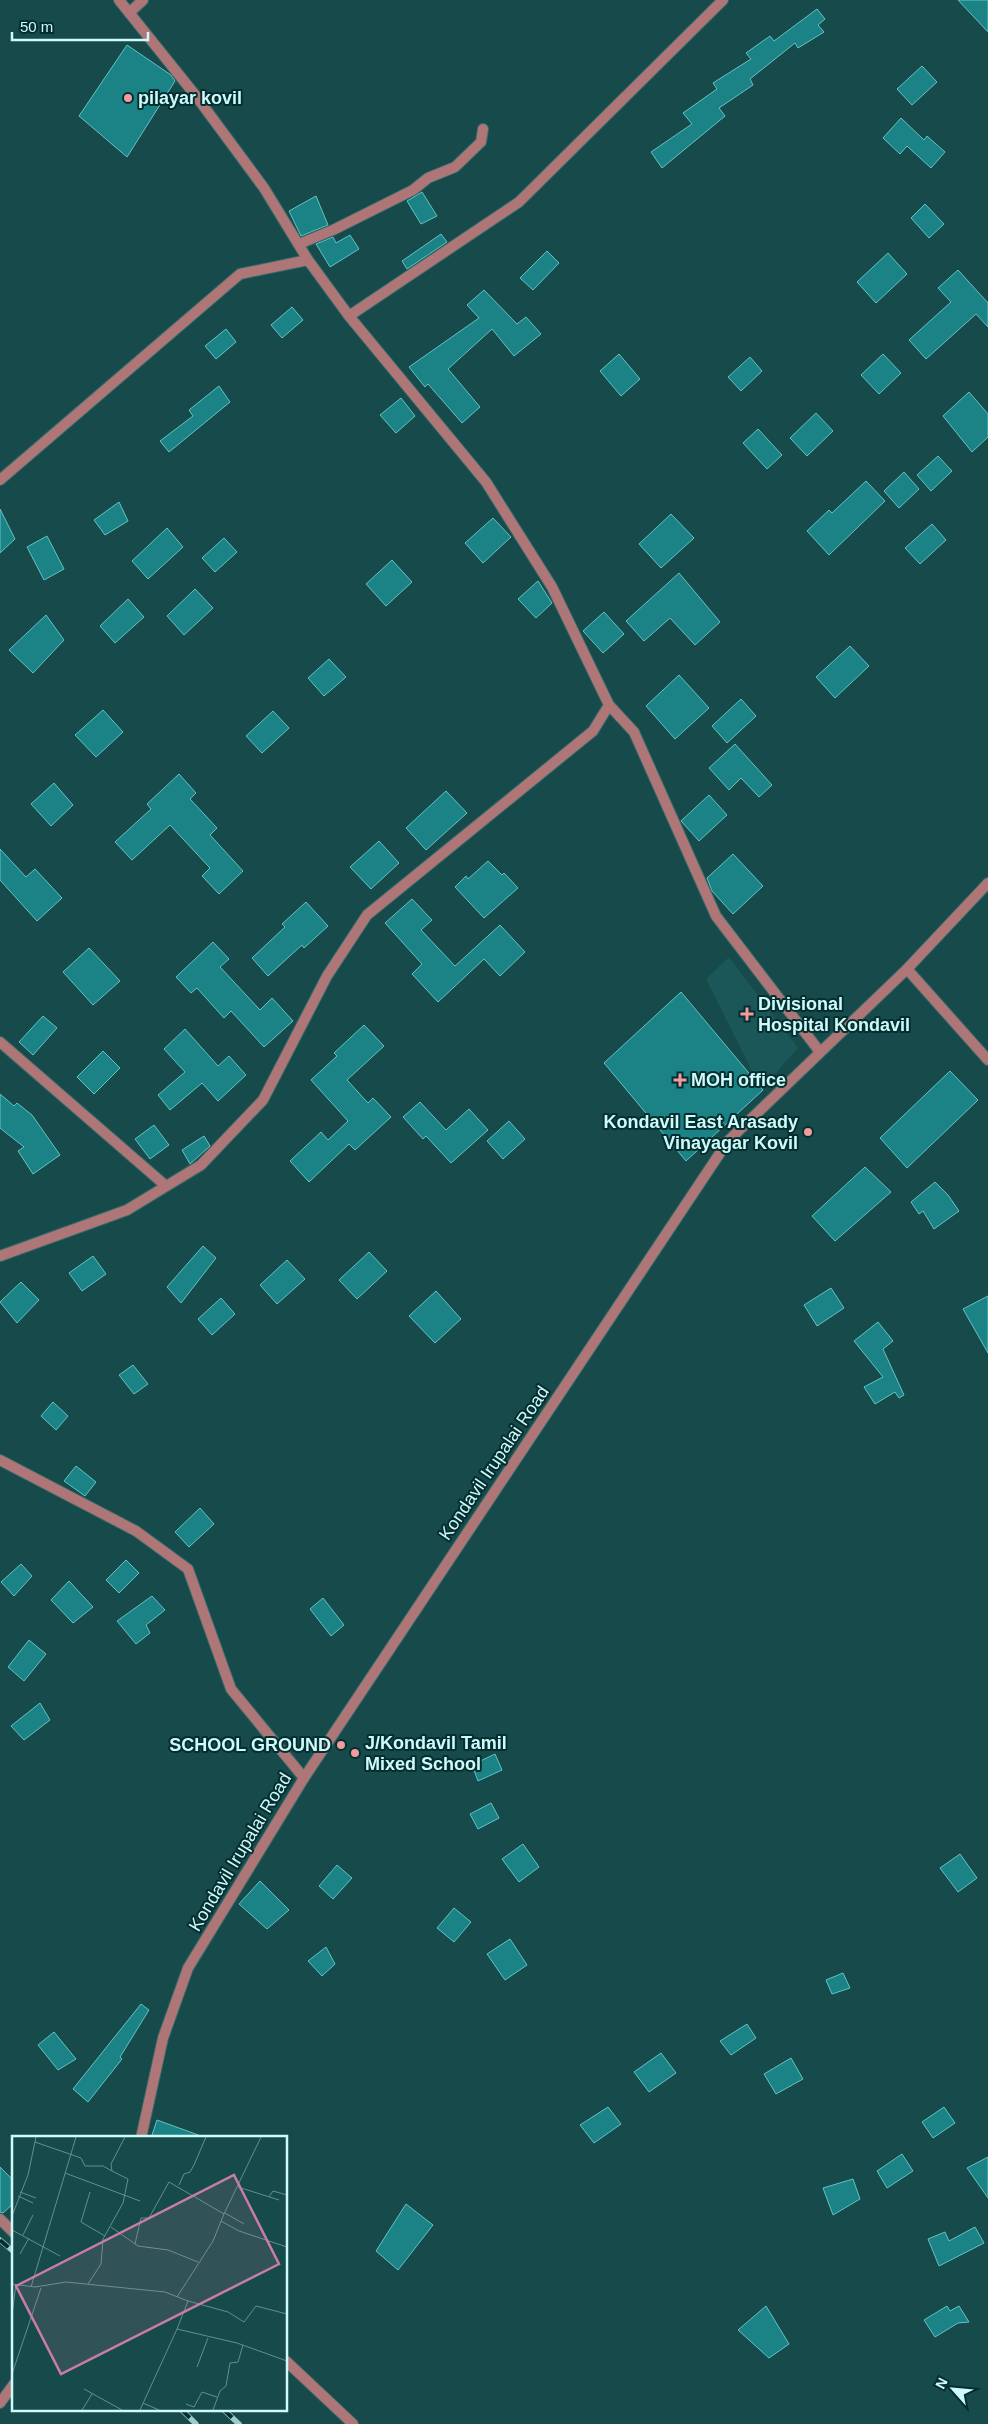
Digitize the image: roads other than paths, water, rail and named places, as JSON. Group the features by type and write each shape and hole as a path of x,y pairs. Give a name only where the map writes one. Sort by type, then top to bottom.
{"street":[{"path":"119,0 196,96 264,188 308,260 349,316 486,482 552,587 609,705 634,732 716,916 820,1052"},
{"path":"129,14 143,0"},
{"path":"349,316 519,202 723,0"},
{"path":"299,244 340,227 413,190 428,178 455,167 481,142 483,130"},
{"path":"0,480 240,274 308,260"},
{"path":"0,1256 127,1210 201,1164 263,1100 327,976 367,916 593,731 609,705"},
{"name":"Kondavil Irupalai Road","path":"141,2136 163,2038 188,1968 304,1778 728,1141 908,969 988,883"},
{"path":"908,969 988,1060"},
{"path":"0,1042 166,1186"},
{"path":"0,1460 136,1531 188,1569 231,1689 304,1778"},
{"path":"0,2219 12,2231"},
{"path":"288,2363 353,2424"},
{"path":"0,2402 12,2387"}],"railway":[{"path":"0,2240 12,2250"},
{"path":"184,2412 196,2424"},
{"path":"226,2412 239,2424"}],"place":[{"name":"pilayar kovil","path":"128,98"},
{"name":"Divisional Hospital Kondavil","path":"747,1014"},
{"name":"MOH office","path":"680,1080"},
{"name":"Kondavil East Arasady Vinayagar Kovil","path":"808,1132"},
{"name":"SCHOOL GROUND","path":"341,1745"},
{"name":"J/Kondavil Tamil Mixed School","path":"355,1753"}]}
